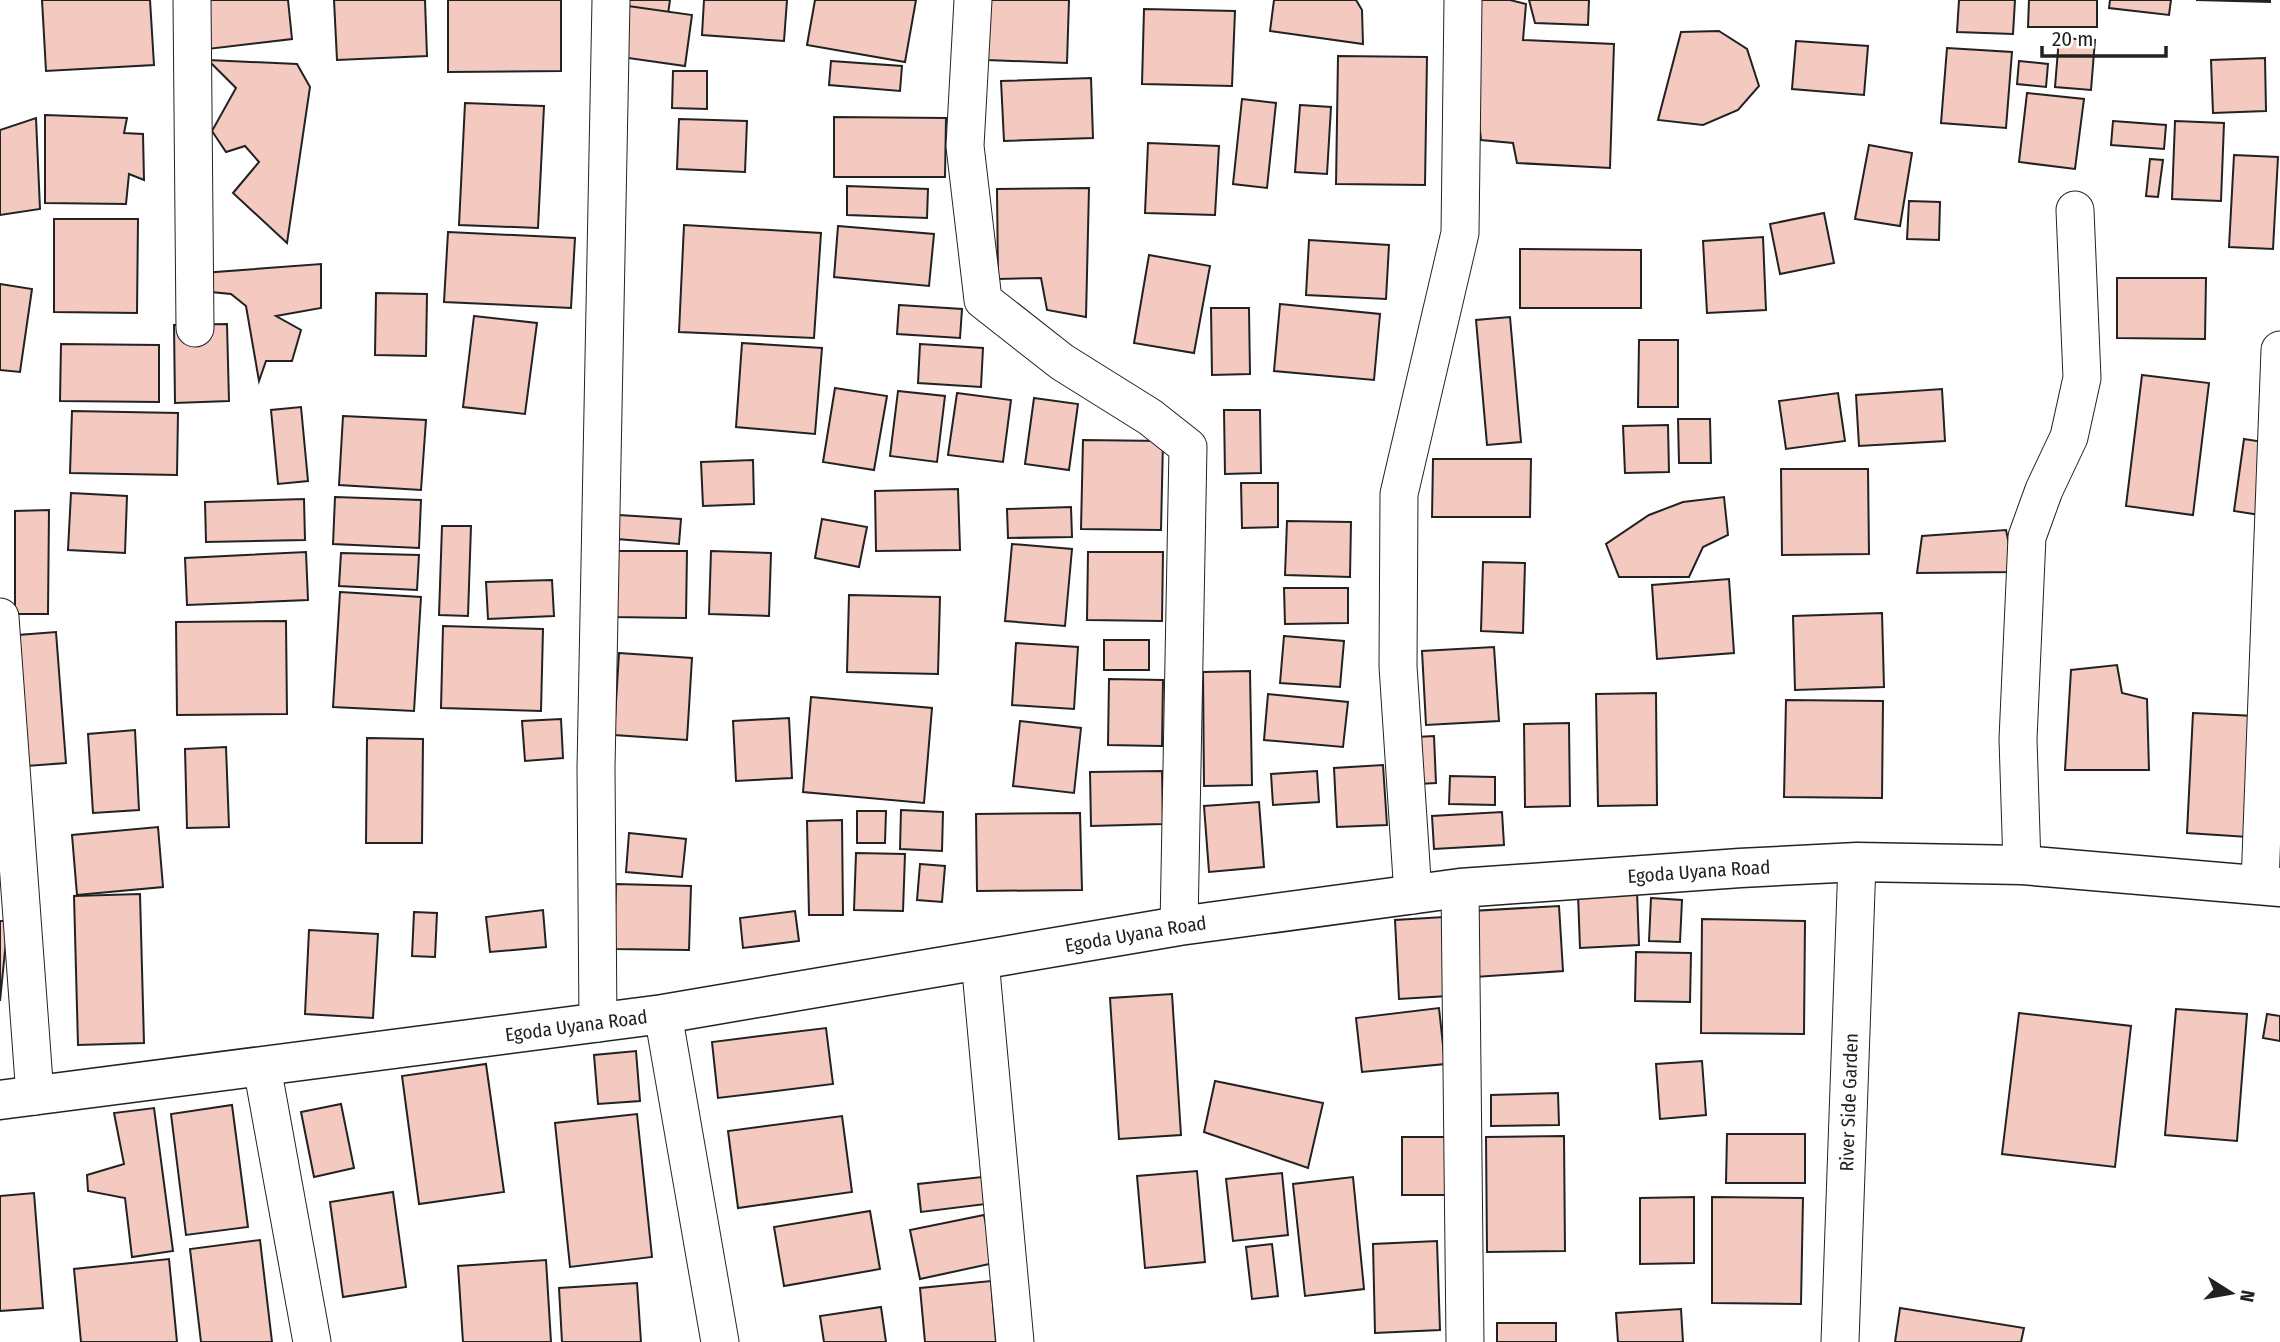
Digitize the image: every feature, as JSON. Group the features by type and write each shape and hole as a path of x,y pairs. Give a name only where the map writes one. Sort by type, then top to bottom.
{"main road":[{"name":"Egoda Uyana Road","path":"18,1098 663,1014 1179,926 1460,888 1857,862 2022,865 2270,885"}],"street":[{"path":"192,0 195,328"},
{"path":"598,1023 596,768 611,0"},
{"path":"973,0 965,146 983,300 1062,362 1150,417 1188,447 1179,926"},
{"path":"1413,895 1398,666 1399,494 1460,233 1462,0"},
{"path":"2022,865 2018,739 2027,537 2044,490 2069,437 2082,378 2075,210"},
{"path":"2270,885 2280,350"},
{"path":"0,617 18,1098"},
{"name":"River Side Garden","path":"1840,1342 1857,862"},
{"path":"1460,888 1465,1342"},
{"path":"979,960 1015,1342"},
{"path":"663,1014 720,1342"},
{"path":"262,1067 312,1342"}],"building":[{"path":"42,0 150,0 154,65 46,71"},
{"path":"202,0 288,0 292,39 208,49"},
{"path":"334,0 425,0 427,56 337,60"},
{"path":"448,0 561,0 561,71 448,72"},
{"path":"618,0 670,0 668,14 618,7"},
{"path":"704,0 787,0 784,41 702,35"},
{"path":"815,0 916,0 905,62 807,45"},
{"path":"989,0 1069,0 1067,63 987,60"},
{"path":"1274,0 1356,0 1362,10 1363,44 1270,31"},
{"path":"1479,0 1510,0 1526,4 1523,40 1614,44 1610,168 1517,163 1513,143 1481,140 1476,95"},
{"path":"1529,0 1589,0 1588,25 1535,23"},
{"path":"1959,0 2015,0 2013,34 1957,32"},
{"path":"2029,0 2097,0 2097,27 2028,27"},
{"path":"2110,0 2171,0 2169,15 2109,8"},
{"path":"2196,0 2270,0 2270,2"},
{"path":"628,6 692,15 685,66 621,57"},
{"path":"1144,9 1235,11 1232,86 1142,84"},
{"path":"1719,31 1747,49 1759,86 1738,110 1703,125 1658,120 1681,32"},
{"path":"2059,38 2095,40 2091,90 2055,87"},
{"path":"1796,41 1868,46 1864,95 1792,89"},
{"path":"1947,48 2012,52 2006,128 1941,123"},
{"path":"1338,56 1427,57 1425,185 1336,184"},
{"path":"2265,58 2266,111 2213,113 2211,60"},
{"path":"208,60 297,64 310,87 287,243 233,193 259,162 245,146 226,152 212,131 236,88"},
{"path":"831,61 902,66 900,91 829,85"},
{"path":"2019,61 2048,64 2046,87 2017,84"},
{"path":"673,71 707,71 707,109 672,108"},
{"path":"1091,78 1093,138 1004,141 1001,81"},
{"path":"2027,93 2084,99 2075,169 2019,162"},
{"path":"1242,99 1276,103 1267,188 1233,184"},
{"path":"465,103 544,106 538,228 459,225"},
{"path":"1300,105 1331,107 1327,174 1295,172"},
{"path":"45,115 127,118 124,133 143,134 144,180 129,174 126,204 45,203"},
{"path":"834,117 946,118 945,177 834,177"},
{"path":"36,118 40,209 0,215 0,130"},
{"path":"679,119 747,121 745,172 677,169"},
{"path":"2113,121 2166,125 2164,149 2111,145"},
{"path":"2175,121 2224,123 2221,201 2172,199"},
{"path":"1148,143 1219,146 1215,215 1145,213"},
{"path":"1869,145 1912,153 1900,226 1855,219"},
{"path":"2234,155 2278,157 2273,249 2229,247"},
{"path":"2150,159 2163,160 2158,197 2146,196"},
{"path":"847,186 928,189 927,218 847,215"},
{"path":"1089,188 1086,317 1047,310 1041,278 998,279 997,189"},
{"path":"1909,201 1940,202 1939,240 1907,239"},
{"path":"1824,213 1834,263 1780,274 1770,224"},
{"path":"54,219 138,219 137,313 54,312"},
{"path":"684,225 821,233 814,338 679,332"},
{"path":"838,226 934,234 929,286 834,277"},
{"path":"448,232 575,238 571,308 444,302"},
{"path":"1763,237 1766,310 1707,313 1703,241"},
{"path":"1309,240 1389,245 1386,299 1306,295"},
{"path":"1520,249 1641,250 1641,308 1520,308"},
{"path":"1149,255 1210,266 1194,353 1134,343"},
{"path":"321,264 321,308 276,316 301,330 292,361 266,361 259,381 246,306 231,294 190,290 189,274"},
{"path":"2117,278 2206,278 2205,339 2117,338"},
{"path":"0,284 32,289 20,372 0,370"},
{"path":"376,293 427,294 426,356 375,355"},
{"path":"1280,304 1380,314 1374,380 1274,371"},
{"path":"899,305 962,309 960,338 897,334"},
{"path":"1211,308 1249,308 1250,374 1212,375"},
{"path":"474,316 537,323 525,414 463,407"},
{"path":"1510,317 1521,442 1487,445 1476,320"},
{"path":"227,324 229,401 175,403 174,325"},
{"path":"1639,340 1678,340 1678,407 1638,407"},
{"path":"742,343 822,348 815,434 736,427"},
{"path":"61,344 159,345 159,402 60,401"},
{"path":"920,344 983,348 981,387 918,383"},
{"path":"2142,375 2209,383 2193,515 2126,506"},
{"path":"835,388 887,396 874,470 823,462"},
{"path":"1942,389 1945,441 1859,446 1856,395"},
{"path":"898,391 945,396 937,462 890,456"},
{"path":"957,393 1011,400 1003,462 948,455"},
{"path":"1838,393 1845,441 1786,449 1779,401"},
{"path":"1034,398 1078,404 1069,470 1025,464"},
{"path":"301,407 308,481 278,484 271,410"},
{"path":"1224,410 1260,410 1261,473 1225,474"},
{"path":"72,411 178,413 177,475 70,473"},
{"path":"343,416 426,420 421,490 339,485"},
{"path":"1678,419 1710,419 1711,463 1679,463"},
{"path":"1668,425 1669,472 1625,473 1623,426"},
{"path":"2244,439 2270,443 2260,515 2234,511"},
{"path":"1083,440 1163,441 1161,530 1081,529"},
{"path":"1433,459 1531,459 1530,517 1432,517"},
{"path":"753,460 754,504 703,506 701,462"},
{"path":"1781,469 1868,469 1869,554 1782,555"},
{"path":"1241,483 1278,483 1278,527 1242,528"},
{"path":"958,489 960,550 876,551 875,491"},
{"path":"71,493 127,496 125,553 68,550"},
{"path":"335,497 421,500 419,548 333,544"},
{"path":"1724,497 1728,535 1703,547 1689,577 1619,577 1606,544 1649,515 1683,502"},
{"path":"304,499 305,540 206,542 205,502"},
{"path":"1071,507 1072,537 1008,538 1007,509"},
{"path":"49,510 48,614 15,614 15,511"},
{"path":"619,515 681,519 679,544 617,539"},
{"path":"822,519 867,527 859,567 815,558"},
{"path":"1287,521 1351,522 1350,577 1285,575"},
{"path":"442,526 471,526 468,616 439,615"},
{"path":"2006,530 2015,572 1917,573 1922,536"},
{"path":"1012,544 1072,549 1065,626 1005,621"},
{"path":"611,551 687,551 686,618 610,617"},
{"path":"711,551 771,553 769,616 709,614"},
{"path":"306,552 308,600 187,605 185,558"},
{"path":"1088,552 1163,552 1162,621 1087,620"},
{"path":"341,553 419,555 417,590 339,586"},
{"path":"1483,562 1525,563 1523,633 1481,631"},
{"path":"1729,579 1734,653 1657,659 1652,585"},
{"path":"552,580 554,616 488,619 486,582"},
{"path":"1284,588 1348,588 1348,623 1285,624"},
{"path":"340,592 421,597 414,711 333,707"},
{"path":"849,595 940,597 938,674 847,672"},
{"path":"1882,613 1884,687 1795,690 1793,616"},
{"path":"286,621 287,714 177,715 176,622"},
{"path":"443,626 543,629 541,711 441,708"},
{"path":"56,632 66,763 27,766 18,635"},
{"path":"1284,636 1344,641 1340,687 1280,683"},
{"path":"1104,640 1149,640 1149,670 1104,670"},
{"path":"1016,643 1078,647 1074,709 1012,705"},
{"path":"1494,647 1499,721 1426,725 1422,651"},
{"path":"619,653 692,658 687,740 614,735"},
{"path":"2117,665 2122,693 2147,699 2149,770 2065,770 2071,670"},
{"path":"1250,671 1252,785 1204,786 1203,672"},
{"path":"1109,679 1163,680 1162,746 1108,745"},
{"path":"1656,693 1657,805 1598,806 1596,694"},
{"path":"1268,694 1348,702 1343,747 1264,740"},
{"path":"811,697 932,708 924,803 803,792"},
{"path":"1786,700 1883,701 1882,798 1784,797"},
{"path":"2193,713 2255,716 2248,837 2187,833"},
{"path":"789,718 792,778 736,781 733,721"},
{"path":"561,719 563,758 525,761 522,721"},
{"path":"1020,721 1081,728 1074,793 1013,786"},
{"path":"1569,723 1570,806 1525,807 1524,724"},
{"path":"135,730 139,810 93,813 88,734"},
{"path":"1434,736 1436,783 1418,784 1416,737"},
{"path":"367,738 423,739 422,843 366,843"},
{"path":"226,747 229,827 187,828 185,749"},
{"path":"1383,765 1387,825 1337,827 1334,768"},
{"path":"1162,771 1163,824 1091,826 1090,772"},
{"path":"1317,771 1319,802 1273,805 1271,774"},
{"path":"1450,776 1495,777 1495,805 1449,804"},
{"path":"1259,802 1264,867 1209,872 1204,806"},
{"path":"901,810 943,812 942,851 900,849"},
{"path":"857,811 886,811 885,843 857,843"},
{"path":"1502,812 1504,845 1434,849 1432,816"},
{"path":"1080,813 1082,890 977,891 976,814"},
{"path":"842,820 843,915 809,915 807,821"},
{"path":"158,827 163,887 77,895 72,835"},
{"path":"629,833 686,839 682,877 626,872"},
{"path":"856,853 905,854 903,911 854,910"},
{"path":"920,864 945,866 942,902 917,900"},
{"path":"616,884 691,886 689,950 614,949"},
{"path":"1637,891 1639,945 1580,948 1578,894"},
{"path":"140,894 144,1043 78,1045 74,896"},
{"path":"1651,898 1682,900 1680,942 1649,941"},
{"path":"1559,906 1563,971 1475,977 1471,911"},
{"path":"543,910 546,947 490,952 486,917"},
{"path":"795,911 799,941 743,948 740,918"},
{"path":"414,912 437,913 435,957 412,956"},
{"path":"1444,917 1448,996 1399,999 1395,920"},
{"path":"1702,919 1805,921 1804,1034 1701,1033"},
{"path":"0,921 8,921 0,1001"},
{"path":"309,930 378,934 373,1018 305,1014"},
{"path":"1636,952 1691,953 1690,1002 1635,1001"},
{"path":"1172,994 1181,1135 1119,1139 1110,998"},
{"path":"1439,1008 1445,1064 1362,1072 1356,1018"},
{"path":"2176,1009 2247,1014 2237,1141 2165,1135"},
{"path":"2019,1013 2131,1026 2115,1167 2002,1154"},
{"path":"2267,1014 2280,1016 2280,1041 2263,1038"},
{"path":"826,1028 833,1084 718,1098 712,1042"},
{"path":"636,1051 640,1101 598,1104 594,1055"},
{"path":"1702,1061 1706,1115 1660,1119 1656,1064"},
{"path":"486,1064 504,1192 419,1204 402,1076"},
{"path":"1215,1081 1323,1103 1308,1168 1204,1132"},
{"path":"1558,1093 1559,1125 1491,1126 1491,1095"},
{"path":"341,1104 354,1168 314,1177 301,1112"},
{"path":"232,1105 248,1227 186,1235 171,1114"},
{"path":"154,1108 173,1251 132,1257 125,1198 88,1191 87,1175 124,1164 114,1113"},
{"path":"637,1114 652,1257 570,1267 555,1123"},
{"path":"842,1116 852,1192 738,1208 728,1131"},
{"path":"1727,1134 1805,1134 1805,1183 1726,1183"},
{"path":"1564,1136 1565,1251 1487,1252 1486,1137"},
{"path":"1402,1137 1452,1137 1452,1195 1402,1195"},
{"path":"1197,1171 1205,1262 1145,1268 1137,1176"},
{"path":"1282,1173 1288,1235 1233,1241 1226,1179"},
{"path":"982,1177 986,1204 921,1212 918,1184"},
{"path":"1353,1177 1364,1289 1305,1296 1293,1184"},
{"path":"393,1192 406,1287 343,1297 330,1202"},
{"path":"34,1193 43,1308 0,1311 0,1196"},
{"path":"1694,1197 1694,1263 1640,1264 1640,1198"},
{"path":"1712,1197 1803,1198 1801,1304 1712,1303"},
{"path":"870,1211 880,1269 784,1286 774,1227"},
{"path":"984,1215 994,1263 920,1279 910,1230"},
{"path":"260,1240 272,1342 201,1342 190,1249"},
{"path":"1437,1241 1440,1330 1375,1333 1373,1244"},
{"path":"1272,1244 1278,1296 1252,1299 1246,1247"},
{"path":"169,1259 177,1342 81,1342 74,1269"},
{"path":"546,1260 551,1342 463,1342 458,1266"},
{"path":"991,1281 996,1342 925,1342 920,1288"},
{"path":"637,1283 641,1342 562,1342 559,1288"},
{"path":"881,1307 886,1342 824,1342 820,1316"},
{"path":"1900,1308 2024,1328 2021,1342 1895,1342"},
{"path":"1681,1309 1683,1342 1618,1342 1616,1313"},
{"path":"1497,1323 1556,1323 1556,1342 1497,1342"}]}
